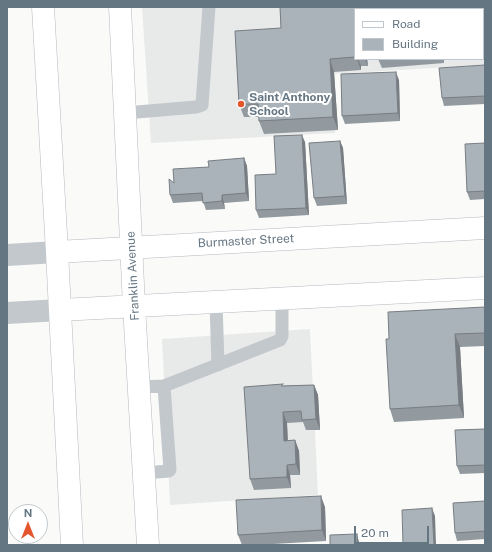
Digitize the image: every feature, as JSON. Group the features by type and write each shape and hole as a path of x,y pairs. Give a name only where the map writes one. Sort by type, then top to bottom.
{"main road":[{"path":"43,7 72,545"},
{"name":"Franklin Avenue","path":"120,7 134,306 148,545"},
{"name":"Burmaster Street","path":"57,252 485,228"},
{"path":"60,310 485,288"}],"street":[{"name":"Burmaster Street","path":"7,255 57,252"},
{"path":"7,313 60,310"}],"lane":[{"path":"125,113 196,107 202,105 209,7"},
{"path":"139,387 164,386 280,340 282,336 282,298"},
{"path":"216,302 218,365"},
{"path":"144,473 170,470 164,386"}],"shaded area":[{"name":"Saint Anthony School","path":"142,7 485,7 485,65 333,74 335,133 151,143"},
{"path":"310,329 318,495 170,505 162,339"}],"building":[{"path":"280,7 361,7 354,8 354,57 330,59 333,117 259,121 258,104 239,104 235,31 281,28"},
{"path":"374,7 437,7 437,8"},
{"path":"440,7 464,7 464,8"},
{"path":"485,7 485,45 484,8 478,8"},
{"path":"485,65 485,96 442,98 439,68"},
{"path":"396,72 398,113 342,116 341,74"},
{"path":"302,135 306,208 256,210 255,175 276,174 274,136"},
{"path":"340,141 345,196 314,198 309,143"},
{"path":"485,143 485,191 467,192 465,144"},
{"path":"244,158 246,193 222,195 222,201 203,203 202,193 170,195 169,179 174,183 173,169 209,167 208,161"},
{"path":"485,307 485,333 455,334 459,405 390,409 386,339 389,339 388,312"},
{"path":"283,384 281,386 314,385 316,419 302,420 301,411 283,412 284,441 295,440 296,464 287,465 287,477 250,479 244,387"},
{"path":"485,429 485,465 457,466 455,430"},
{"path":"321,496 322,530 238,535 236,500"},
{"path":"485,501 485,531 455,533 453,503"},
{"path":"432,508 434,545 403,545 402,510"},
{"path":"357,534 357,545 330,545 330,535"}],"place":[{"name":"Saint Anthony School","path":"241,104"}]}
